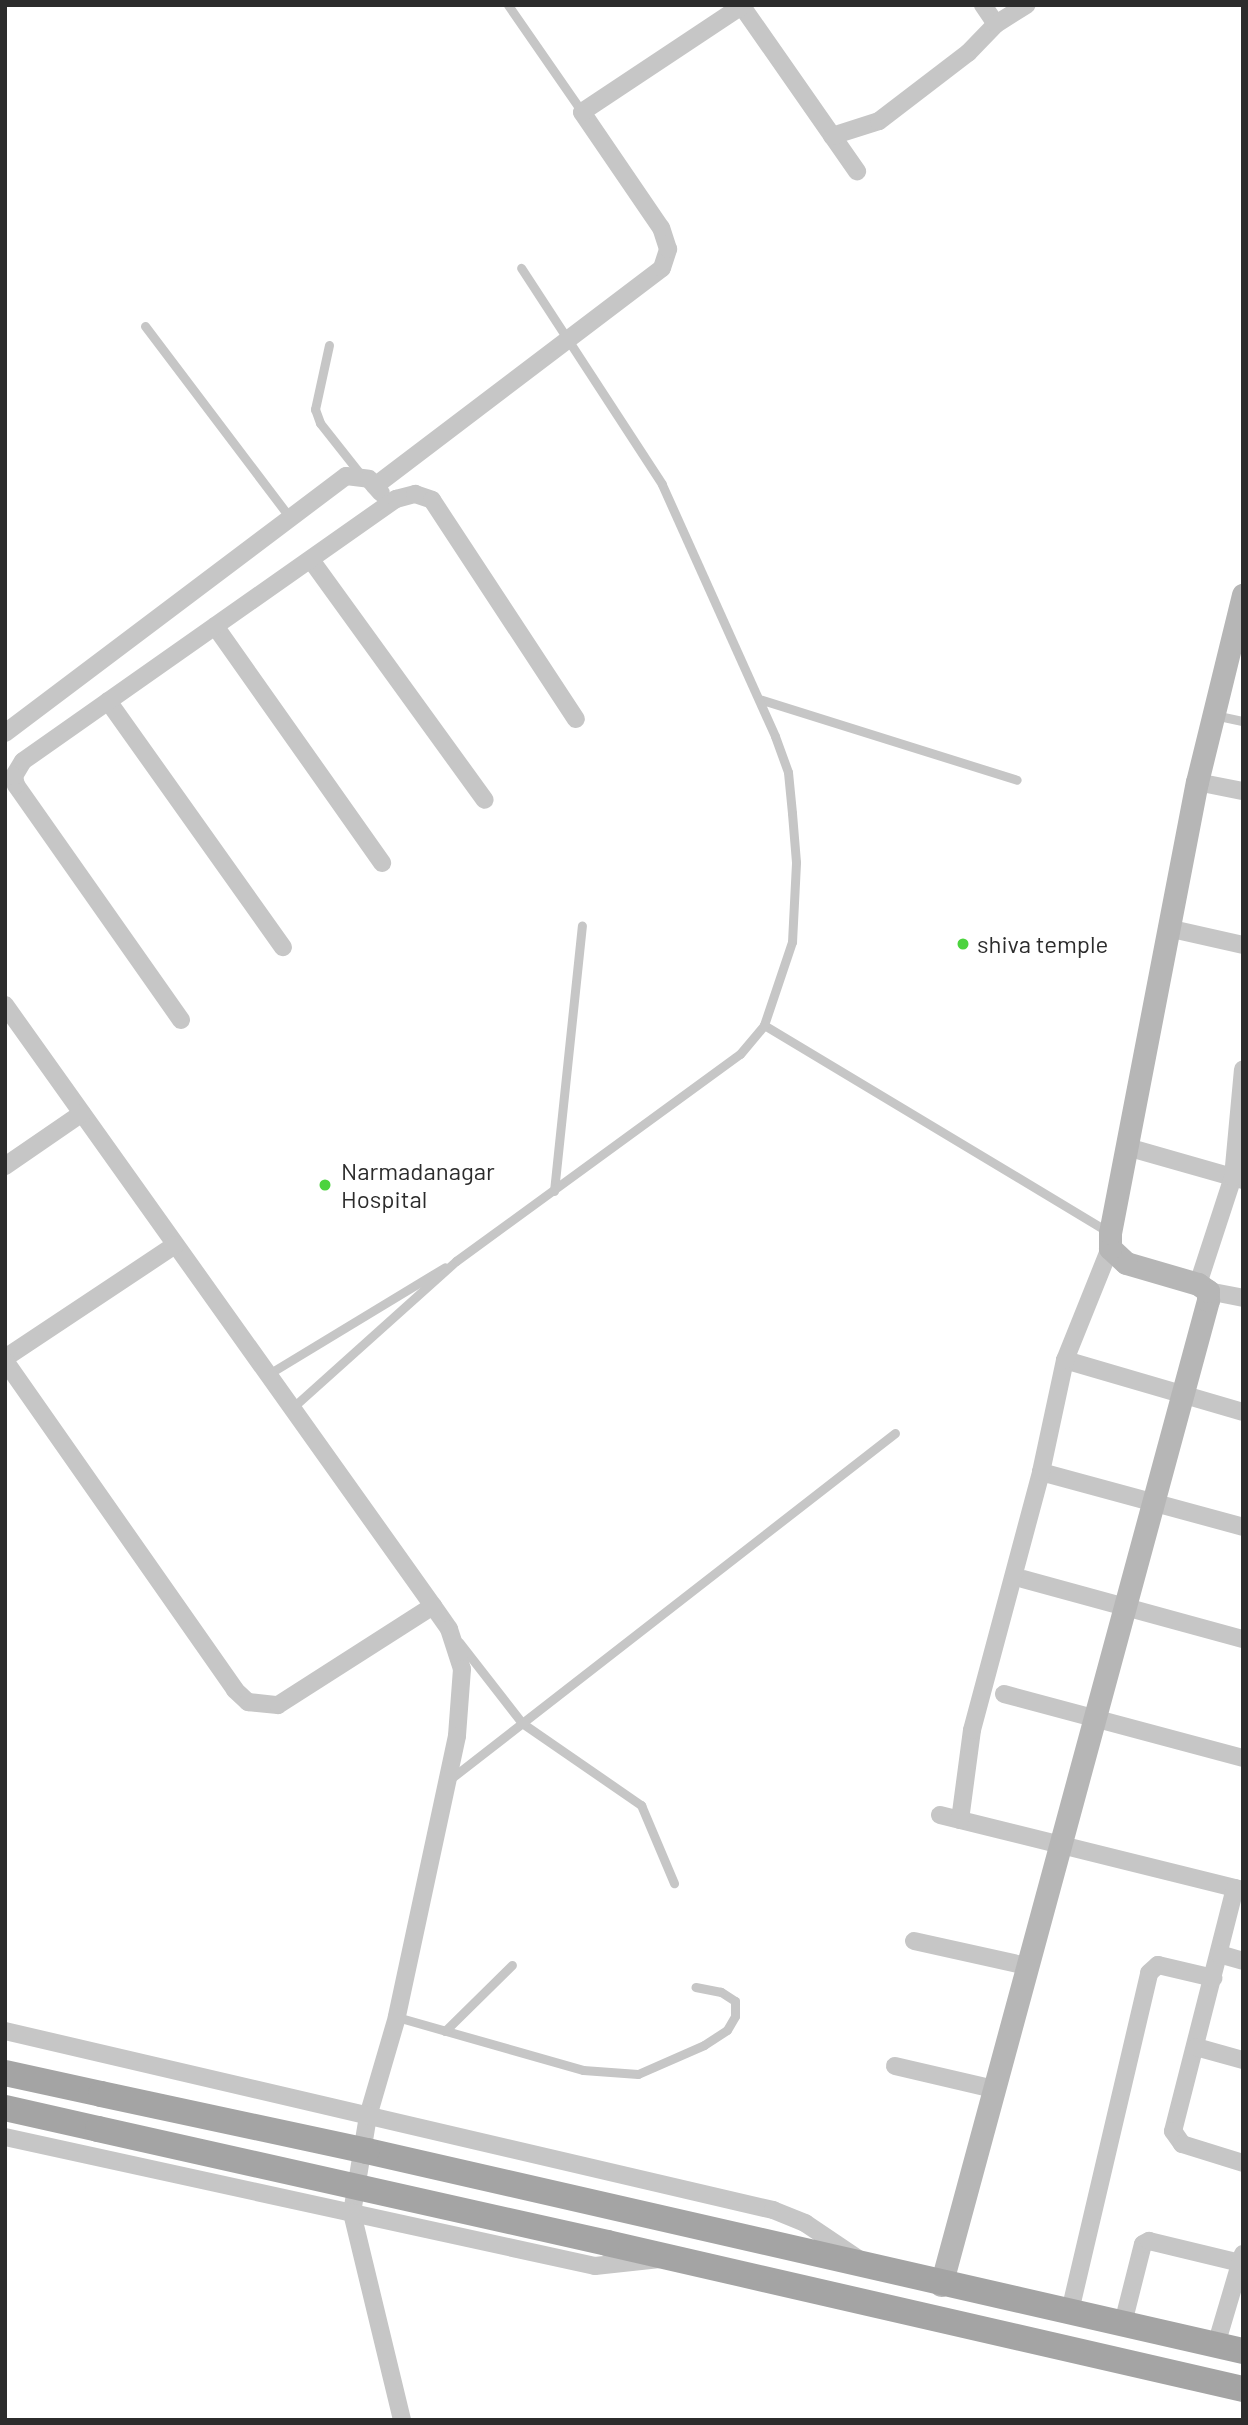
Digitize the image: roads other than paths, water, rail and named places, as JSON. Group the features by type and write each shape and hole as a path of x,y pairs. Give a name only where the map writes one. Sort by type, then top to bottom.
{"main road":[{"path":"941,2285 1182,1394 1203,1287 1126,1263 1110,1240 1171,929 1196,782 1243,594"},
{"path":"5,2073 1243,2351"},
{"path":"5,2108 1243,2389"}],"street":[{"path":"983,5 996,24"},
{"path":"832,136 879,121 968,53 996,24 1027,5"},
{"path":"375,486 568,337 663,268 668,248 661,228 582,112 742,6 857,171"},
{"path":"5,733 346,476 360,475 375,486 389,504"},
{"path":"181,1020 16,785 15,776 23,761 389,504 415,494 432,499 576,719"},
{"path":"311,560 485,800"},
{"path":"215,626 382,863"},
{"path":"108,701 283,947"},
{"path":"1196,782 1243,791"},
{"path":"1171,929 1243,945"},
{"path":"5,1005 449,1629 462,1669 457,1735 397,2017 368,2116 352,2213 402,2420"},
{"path":"1243,1069 1238,1179 1203,1287 1243,1298"},
{"path":"5,1166 82,1113"},
{"path":"1127,1147 1238,1179"},
{"path":"960,1820 972,1730 1041,1472 1065,1360 1110,1240"},
{"path":"175,1245 5,1359 235,1690 248,1702 278,1705 433,1606"},
{"path":"1065,1360 1243,1412"},
{"path":"1041,1472 1243,1527"},
{"path":"1023,1579 1243,1639"},
{"path":"1004,1694 1243,1758"},
{"path":"940,1815 1239,1889 1219,1954 1175,2138 1243,2163"},
{"path":"914,1941 1027,1966"},
{"path":"1219,1954 1243,1961"},
{"path":"1070,2311 1149,1973 1158,1965 1213,1978"},
{"path":"5,2031 783,2213 875,2270"},
{"path":"1196,2047 1243,2060"},
{"path":"895,2066 994,2089"},
{"path":"5,2137 594,2266 670,2258"},
{"path":"1123,2323 1143,2244 1149,2241 1241,2258 1216,2345"}],"lane":[{"path":"508,5 582,112"},
{"path":"267,1375 456,1261 699,1088 740,1054 764,1025 792,942 796,862 788,772 759,699 662,484 521,268"},
{"path":"145,326 290,518"},
{"path":"329,345 315,409 320,423 360,475"},
{"path":"759,699 1017,780"},
{"path":"1213,714 1243,721"},
{"path":"554,1191 582,925"},
{"path":"764,1025 1110,1240"},
{"path":"291,1409 456,1261"},
{"path":"447,1781 895,1433"},
{"path":"449,1629 522,1723 640,1805 674,1882"},
{"path":"445,2031 512,1965"},
{"path":"397,2017 583,2070 638,2074 704,2045 727,2030 736,2016 735,2001 721,1992 695,1987"}],"place":[{"name":"shiva temple","path":"963,944"},
{"name":"Narmadanagar Hospital","path":"325,1185"}]}
